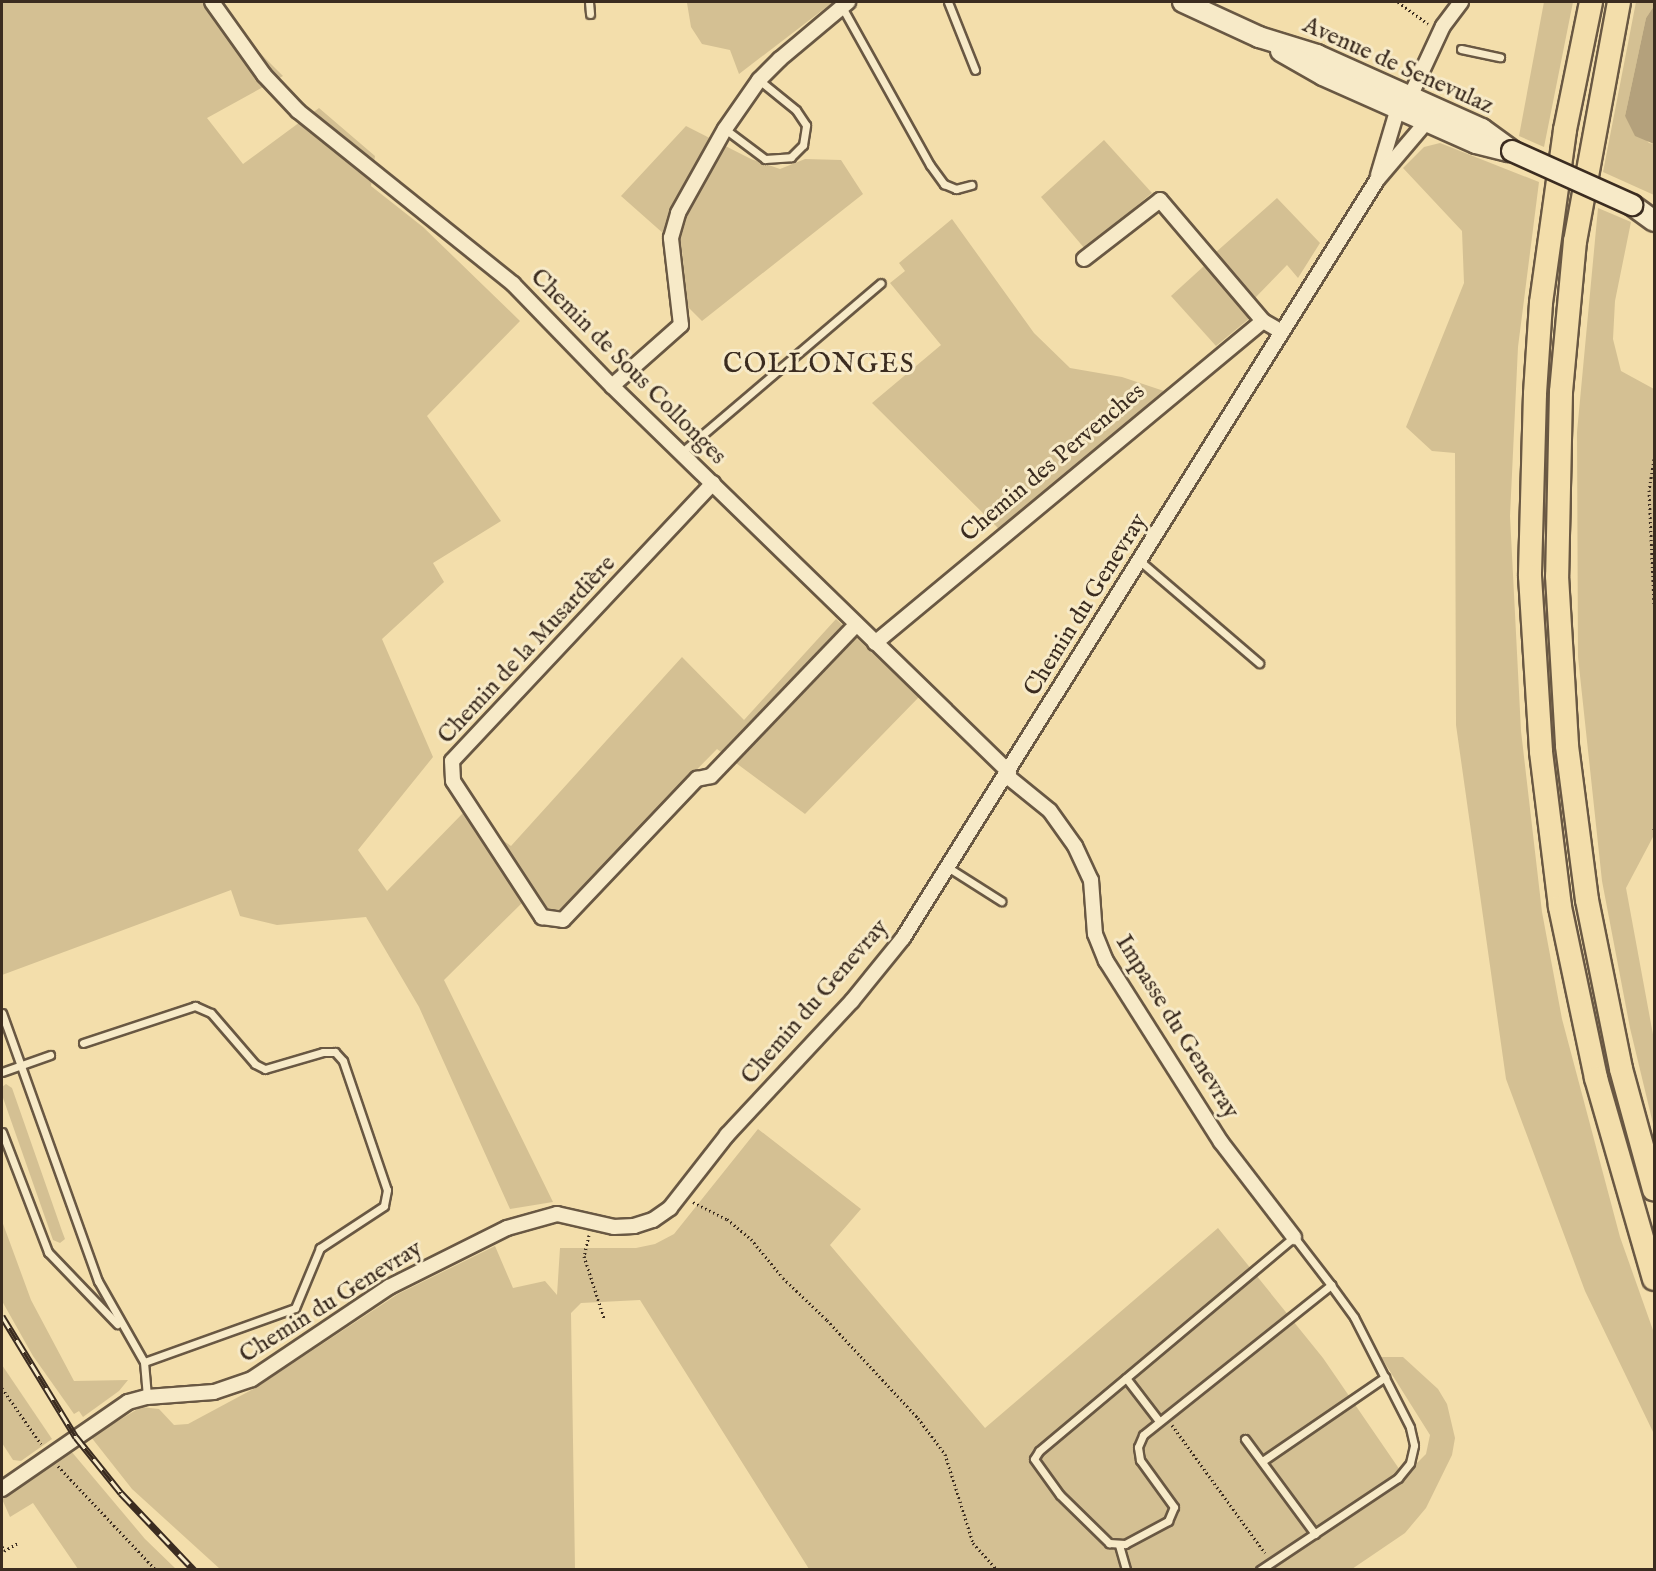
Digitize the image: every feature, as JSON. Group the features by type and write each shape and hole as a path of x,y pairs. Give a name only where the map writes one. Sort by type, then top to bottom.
{"highway":[{"path":"1591,2 1565,130 1541,303 1534,394 1530,576 1541,752 1560,907 1596,1078 1654,1279"},
{"path":"1619,2 1591,141 1569,297 1561,404 1557,576 1567,746 1587,900 1621,1069 1654,1190"}],"main road":[{"name":"Avenue de Senevulaz","path":"1183,2 1259,37 1308,52 1430,115 1484,147 1512,151 1632,205 1654,210"},
{"name":"Avenue de Senevulaz","path":"1632,205 1654,221"}],"street":[{"name":"Chemin de Sous Collonges","path":"212,2 264,75 298,111 513,284 612,386 1008,774"},
{"name":"Chemin du Genevray","path":"1377,180 1404,103 1443,26 1461,2"},
{"path":"612,386 681,325 671,238 678,213 725,129 759,81 845,4"},
{"name":"Chemin du Genevray","path":"2,1489 128,1402 147,1397 214,1392 252,1379 402,1279 513,1225 557,1214 624,1227 644,1224 662,1215 679,1197 727,1135 876,973 949,868 1377,180 1416,138 1430,115"},
{"path":"1084,259 1160,200 1263,321 1282,332"},
{"name":"Chemin des Pervenches","path":"875,644 1263,321"},
{"name":"Chemin de la Musardière","path":"713,483 452,761 453,781 542,916 563,920 697,779 711,776 856,625"},
{"name":"Impasse du Genevray","path":"1008,774 1050,811 1075,846 1091,880 1095,934 1113,975 1170,1057 1221,1142 1294,1237"}],"lane":[{"path":"589,2 590,14"},
{"path":"948,2 975,70"},
{"path":"845,4 930,165 944,183 956,189 971,185"},
{"path":"1461,49 1500,57"},
{"path":"725,129 765,159 791,157 803,146 806,125 796,110 759,81"},
{"path":"681,453 881,283"},
{"path":"1140,561 1258,663"},
{"path":"949,868 1001,900"},
{"path":"84,1043 195,1006 211,1013 265,1069 323,1052 335,1052 343,1060 387,1191 384,1206 320,1248 302,1298 291,1311 144,1362"},
{"path":"2,1013 89,1258 123,1330 144,1362 147,1397"},
{"path":"2,1072 50,1055"},
{"path":"2,1132 48,1252 123,1330"},
{"path":"1260,1569 1390,1484 1410,1463 1413,1436 1354,1317 1331,1285 1294,1237 1039,1450 1034,1459 1068,1504 1105,1540 1119,1545 1168,1521 1174,1513 1172,1502 1138,1454 1143,1435 1331,1285"},
{"path":"1264,1460 1385,1377"},
{"path":"1126,1378 1162,1419"},
{"path":"1245,1439 1264,1460 1315,1534"},
{"path":"1119,1545 1126,1569"}],"path":[{"path":"1398,2 1434,29"},
{"path":"1654,459 1649,490 1654,605"},
{"path":"679,1197 714,1211 740,1228 783,1278 905,1403 945,1454 974,1543 997,1569"},
{"path":"594,1222 584,1256 604,1318"},
{"path":"2,1388 50,1456 156,1569"},
{"path":"1162,1419 1271,1562"},
{"path":"2,1546 4,1551 18,1543"}],"shaded area":[{"path":"2,2 209,2 283,76 207,118 243,164 319,108 375,156 371,186 423,227 520,321 427,416 501,521 433,563 444,582 382,639 433,757 358,850 387,891 463,813 511,846 682,657 744,720 836,619 919,697 805,814 717,749 558,911 522,903 444,980 553,1202 510,1209 419,1007 366,917 277,925 240,916 231,890 2,975"},
{"path":"665,2 833,2 739,74 730,50 702,44 691,27 687,3"},
{"path":"1544,2 1573,2 1544,147 1519,136"},
{"path":"1636,2 1654,2 1654,6 1646,18 1625,116 1649,143 1654,144 1654,195 1603,172"},
{"path":"1654,6 1654,144 1635,136 1625,116 1646,18"},
{"path":"686,126 751,159 780,169 805,159 841,160 863,194 702,321 688,307 682,250 621,196"},
{"path":"1104,140 1152,193 1085,249 1041,197"},
{"path":"1440,143 1539,182 1518,347 1510,516 1521,731 1542,912 1562,1019 1620,1237 1654,1333 1654,1434 1585,1291 1506,1079 1456,725 1455,453 1432,451 1406,427 1464,283 1462,231 1403,168 1424,147"},
{"path":"1277,198 1320,243 1298,278 1287,265 1254,299 1215,253"},
{"path":"1598,208 1631,222 1615,301 1613,339 1621,371 1654,389 1654,835 1626,888 1654,1040 1654,1128 1630,1028 1602,881 1578,657 1577,432"},
{"path":"952,219 1034,333 1070,368 1122,377 1164,391 999,529 872,403 941,345 890,283 905,271 899,263"},
{"path":"1204,266 1250,318 1216,346 1171,296"},
{"path":"6,1084 12,1088 65,1239 60,1243 53,1240 2,1095 2,1087"},
{"path":"758,1129 861,1209 830,1245 985,1428 1218,1228 1323,1358 1404,1476 1426,1454 1430,1435 1381,1357 1403,1357 1438,1389 1447,1404 1455,1438 1452,1455 1426,1508 1405,1533 1352,1569 809,1569 640,1300 581,1303 571,1313 575,1569 220,1569 132,1489 91,1437 141,1407 159,1409 174,1425 188,1424 257,1387 398,1294 495,1246 513,1288 545,1281 557,1295 560,1248 636,1248 655,1244 674,1234"},
{"path":"2,1221 31,1300 74,1381 128,1380 119,1391 83,1417 79,1411 74,1414 33,1356 2,1301"},
{"path":"2,1365 52,1439 21,1461 13,1460 2,1443"},
{"path":"71,1451 145,1539 176,1569 78,1569 33,1503 10,1517 2,1499"}],"railway":[{"path":"2,1316 76,1437 121,1493 194,1570"}],"district":[{"name":"COLLONGES","path":"819,366"}]}
